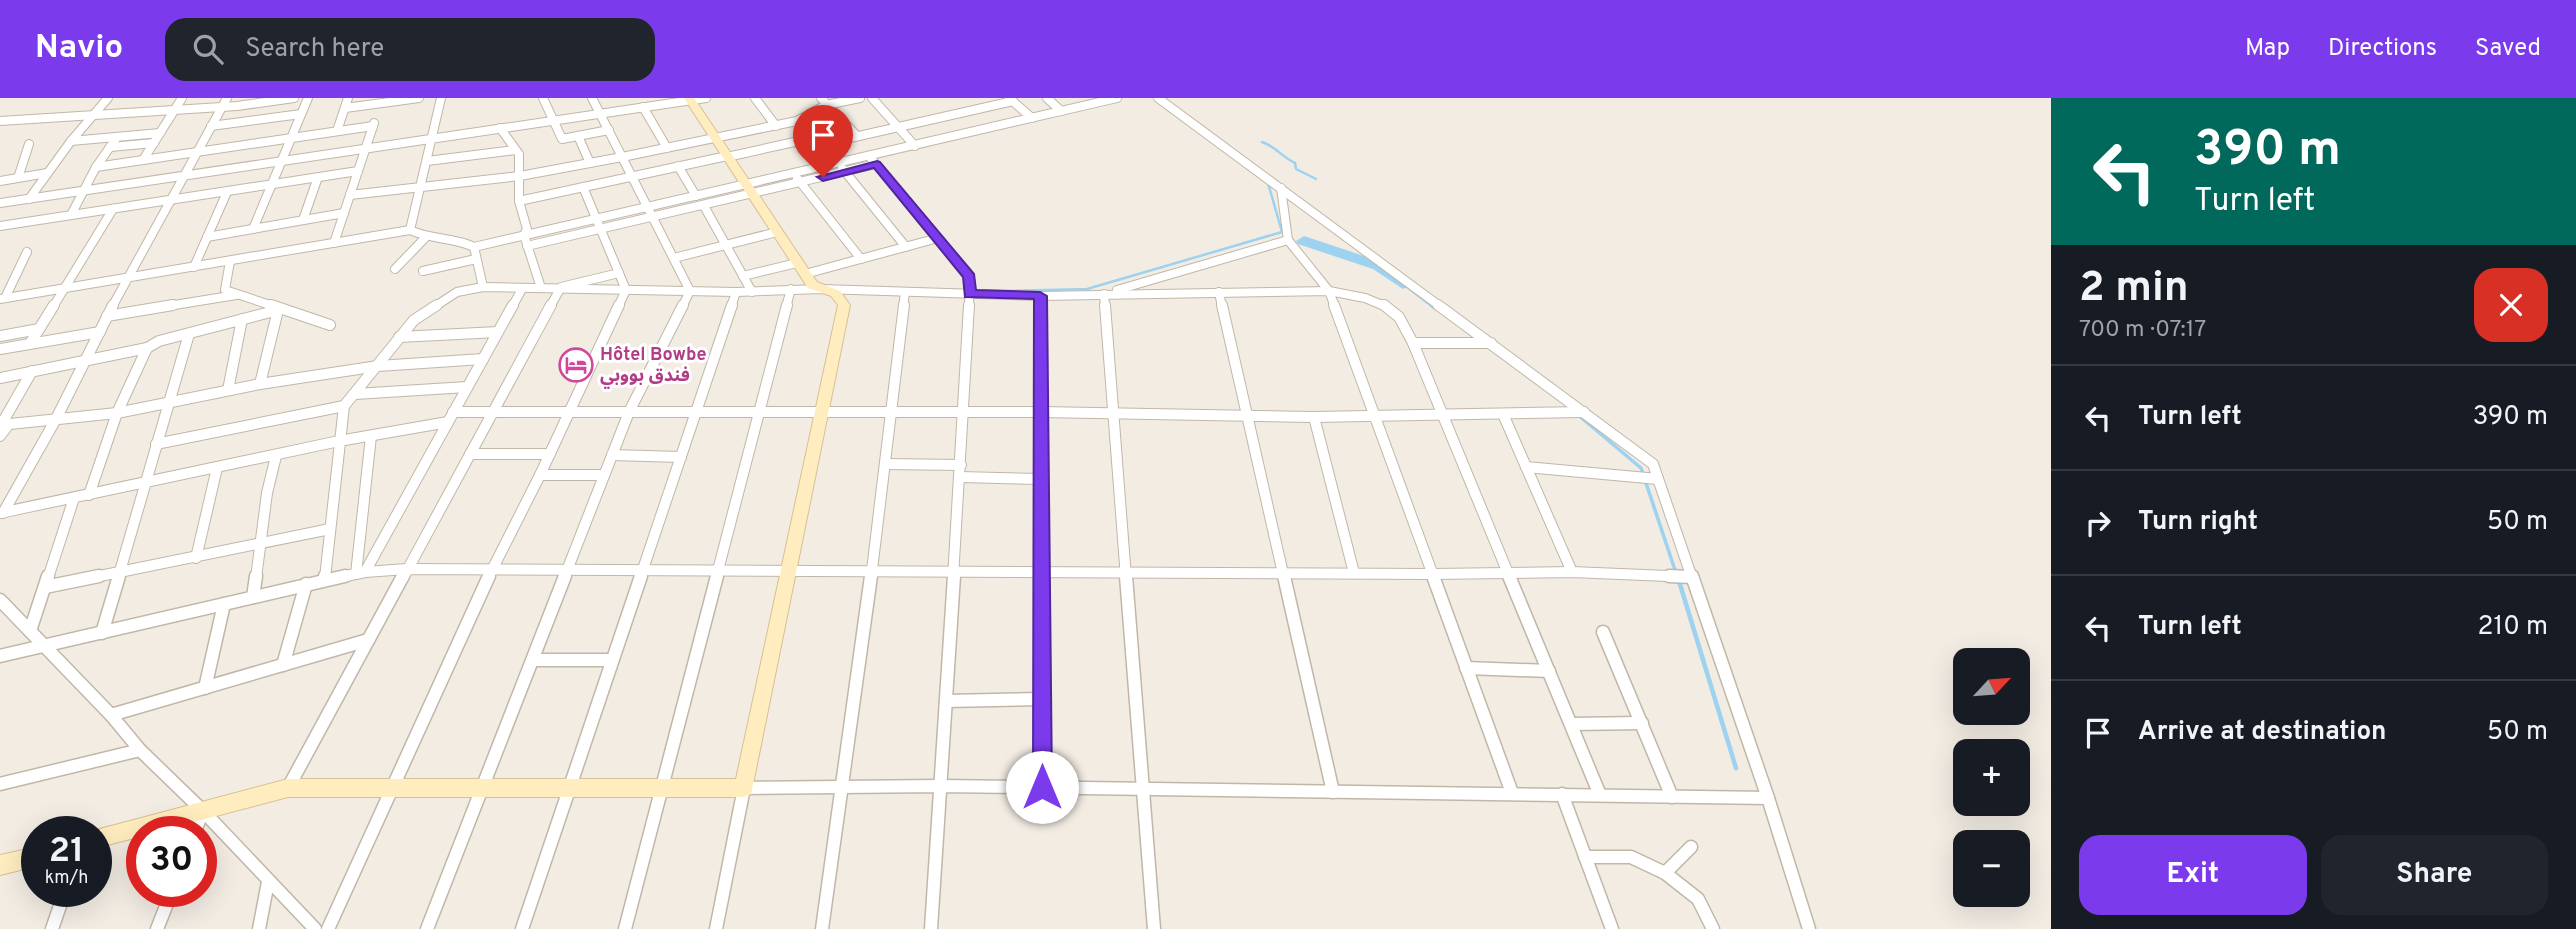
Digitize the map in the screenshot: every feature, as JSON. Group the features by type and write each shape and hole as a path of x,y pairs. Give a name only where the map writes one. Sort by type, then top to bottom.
{"street":[{"path":"29,199 71,141 108,98"},
{"path":"143,160 182,98"},
{"path":"0,121 176,108 239,98"},
{"path":"224,101 237,106 294,98"},
{"path":"253,229 308,98"},
{"path":"337,131 348,98"},
{"path":"345,108 419,98"},
{"path":"410,230 442,98"},
{"path":"543,98 562,139 609,130"},
{"path":"592,98 690,291"},
{"path":"755,98 776,126"},
{"path":"821,98 857,136"},
{"path":"350,195 520,176 622,157 797,121 827,105 860,98"},
{"path":"872,98 915,146"},
{"path":"1047,98 1061,111"},
{"path":"527,246 601,229 696,196 801,183 845,172 915,146 1117,98"},
{"path":"1158,98 1653,464 1654,478 1692,577 1768,798 1809,929"},
{"path":"0,203 695,99 715,139 812,285 841,297 844,305 716,929"},
{"path":"519,201 808,139 828,142 1011,100 1032,118"},
{"path":"1,513 57,419 107,316 224,101"},
{"path":"643,107 667,148"},
{"path":"973,110 991,128"},
{"path":"211,127 301,114"},
{"path":"96,167 374,124 334,243"},
{"path":"500,128 519,154 519,201 527,229 524,235 541,288"},
{"path":"71,141 160,133"},
{"path":"578,136 590,163"},
{"path":"71,215 96,167 117,137"},
{"path":"110,147 154,143"},
{"path":"18,178 29,144"},
{"path":"427,161 515,150"},
{"path":"474,247 597,219 704,206 793,174 838,163 873,160"},
{"path":"873,160 970,276 964,413 931,929"},
{"path":"838,163 906,247"},
{"path":"678,166 696,196"},
{"path":"0,226 358,172"},
{"path":"0,181 47,173"},
{"path":"793,174 861,259"},
{"path":"303,220 318,177"},
{"path":"328,929 492,569 540,475 626,290 583,187"},
{"path":"1280,188 1288,240 1329,291 1512,793"},
{"path":"194,267 227,191"},
{"path":"704,206 752,292"},
{"path":"31,342 113,209"},
{"path":"207,237 344,213"},
{"path":"3,299 410,230 424,239 467,242 474,247 483,287"},
{"path":"674,258 777,232"},
{"path":"743,276 861,259 938,238"},
{"path":"395,269 424,239"},
{"path":"1104,294 1288,240"},
{"path":"3,299 27,252"},
{"path":"424,271 476,259"},
{"path":"230,261 225,290 278,310 330,325"},
{"path":"288,788 561,287 619,273"},
{"path":"325,580 345,406 414,320 457,292 483,287 736,292 821,289 1040,296 1329,291 1380,303 1399,315 1510,574 1600,794"},
{"path":"360,573 522,289"},
{"path":"625,929 791,289"},
{"path":"427,929 629,412 690,291"},
{"path":"522,929 736,292"},
{"path":"1219,292 1333,792"},
{"path":"822,929 872,570 905,293"},
{"path":"1104,294 1154,929"},
{"path":"107,316 237,295"},
{"path":"1040,296 1042,787"},
{"path":"89,495 117,413 147,348 152,343 278,310"},
{"path":"260,384 278,310"},
{"path":"228,390 242,319"},
{"path":"0,336 39,329"},
{"path":"0,349 100,332"},
{"path":"399,337 498,332"},
{"path":"102,633 189,334"},
{"path":"1413,343 1490,343"},
{"path":"0,378 147,348"},
{"path":"3,424 117,413 260,384 377,366 483,359"},
{"path":"0,436 3,424 32,371"},
{"path":"355,394 467,387"},
{"path":"0,404 15,401"},
{"path":"156,444 345,406"},
{"path":"1,513 450,417 493,412 1041,412 1314,417 1584,412"},
{"path":"1503,414 1572,572"},
{"path":"1314,417 1354,573"},
{"path":"360,573 371,436"},
{"path":"470,454 550,454"},
{"path":"612,455 681,457"},
{"path":"253,597 275,456"},
{"path":"885,464 1041,479"},
{"path":"1526,467 1654,478"},
{"path":"196,558 218,468"},
{"path":"540,475 604,475"},
{"path":"30,631 74,498"},
{"path":"45,587 330,530"},
{"path":"0,656 306,584 360,573 407,569 1432,574 1572,572 1692,577"},
{"path":"283,665 306,584"},
{"path":"0,600 111,715 140,750 203,811 315,929"},
{"path":"205,688 224,604"},
{"path":"1603,632 1672,797"},
{"path":"111,715 369,640"},
{"path":"533,660 612,660"},
{"path":"1466,668 1549,671"},
{"path":"946,701 1042,699"},
{"path":"1571,724 1642,723"},
{"path":"0,784 140,750"},
{"path":"112,835 288,788 483,790 940,786 1768,798"},
{"path":"1562,794 1612,929"},
{"path":"201,816 203,811"},
{"path":"1665,873 1691,847"},
{"path":"1586,858 1631,857 1665,873 1698,899 1713,929"},
{"path":"0,865 21,860"},
{"path":"259,929 268,882"},
{"path":"52,929 60,907"},
{"path":"157,929 166,907"}],"waterway":[{"path":"1262,142 1295,163 1296,169 1316,179"},
{"path":"1007,291 1087,289 1282,232 1268,183"},
{"path":"1304,241 1379,266 1403,284"},
{"path":"1403,284 1433,307"},
{"path":"1431,305 1436,309"},
{"path":"1577,414 1641,468 1676,573"},
{"path":"1679,581 1736,768"}],"place":[{"name":"Hôtel Bowbe فندق بووبي","path":"576,365"}],"route":[{"path":"823,177 877,164 970,276 970,294 1040,296 1042,787"}]}
